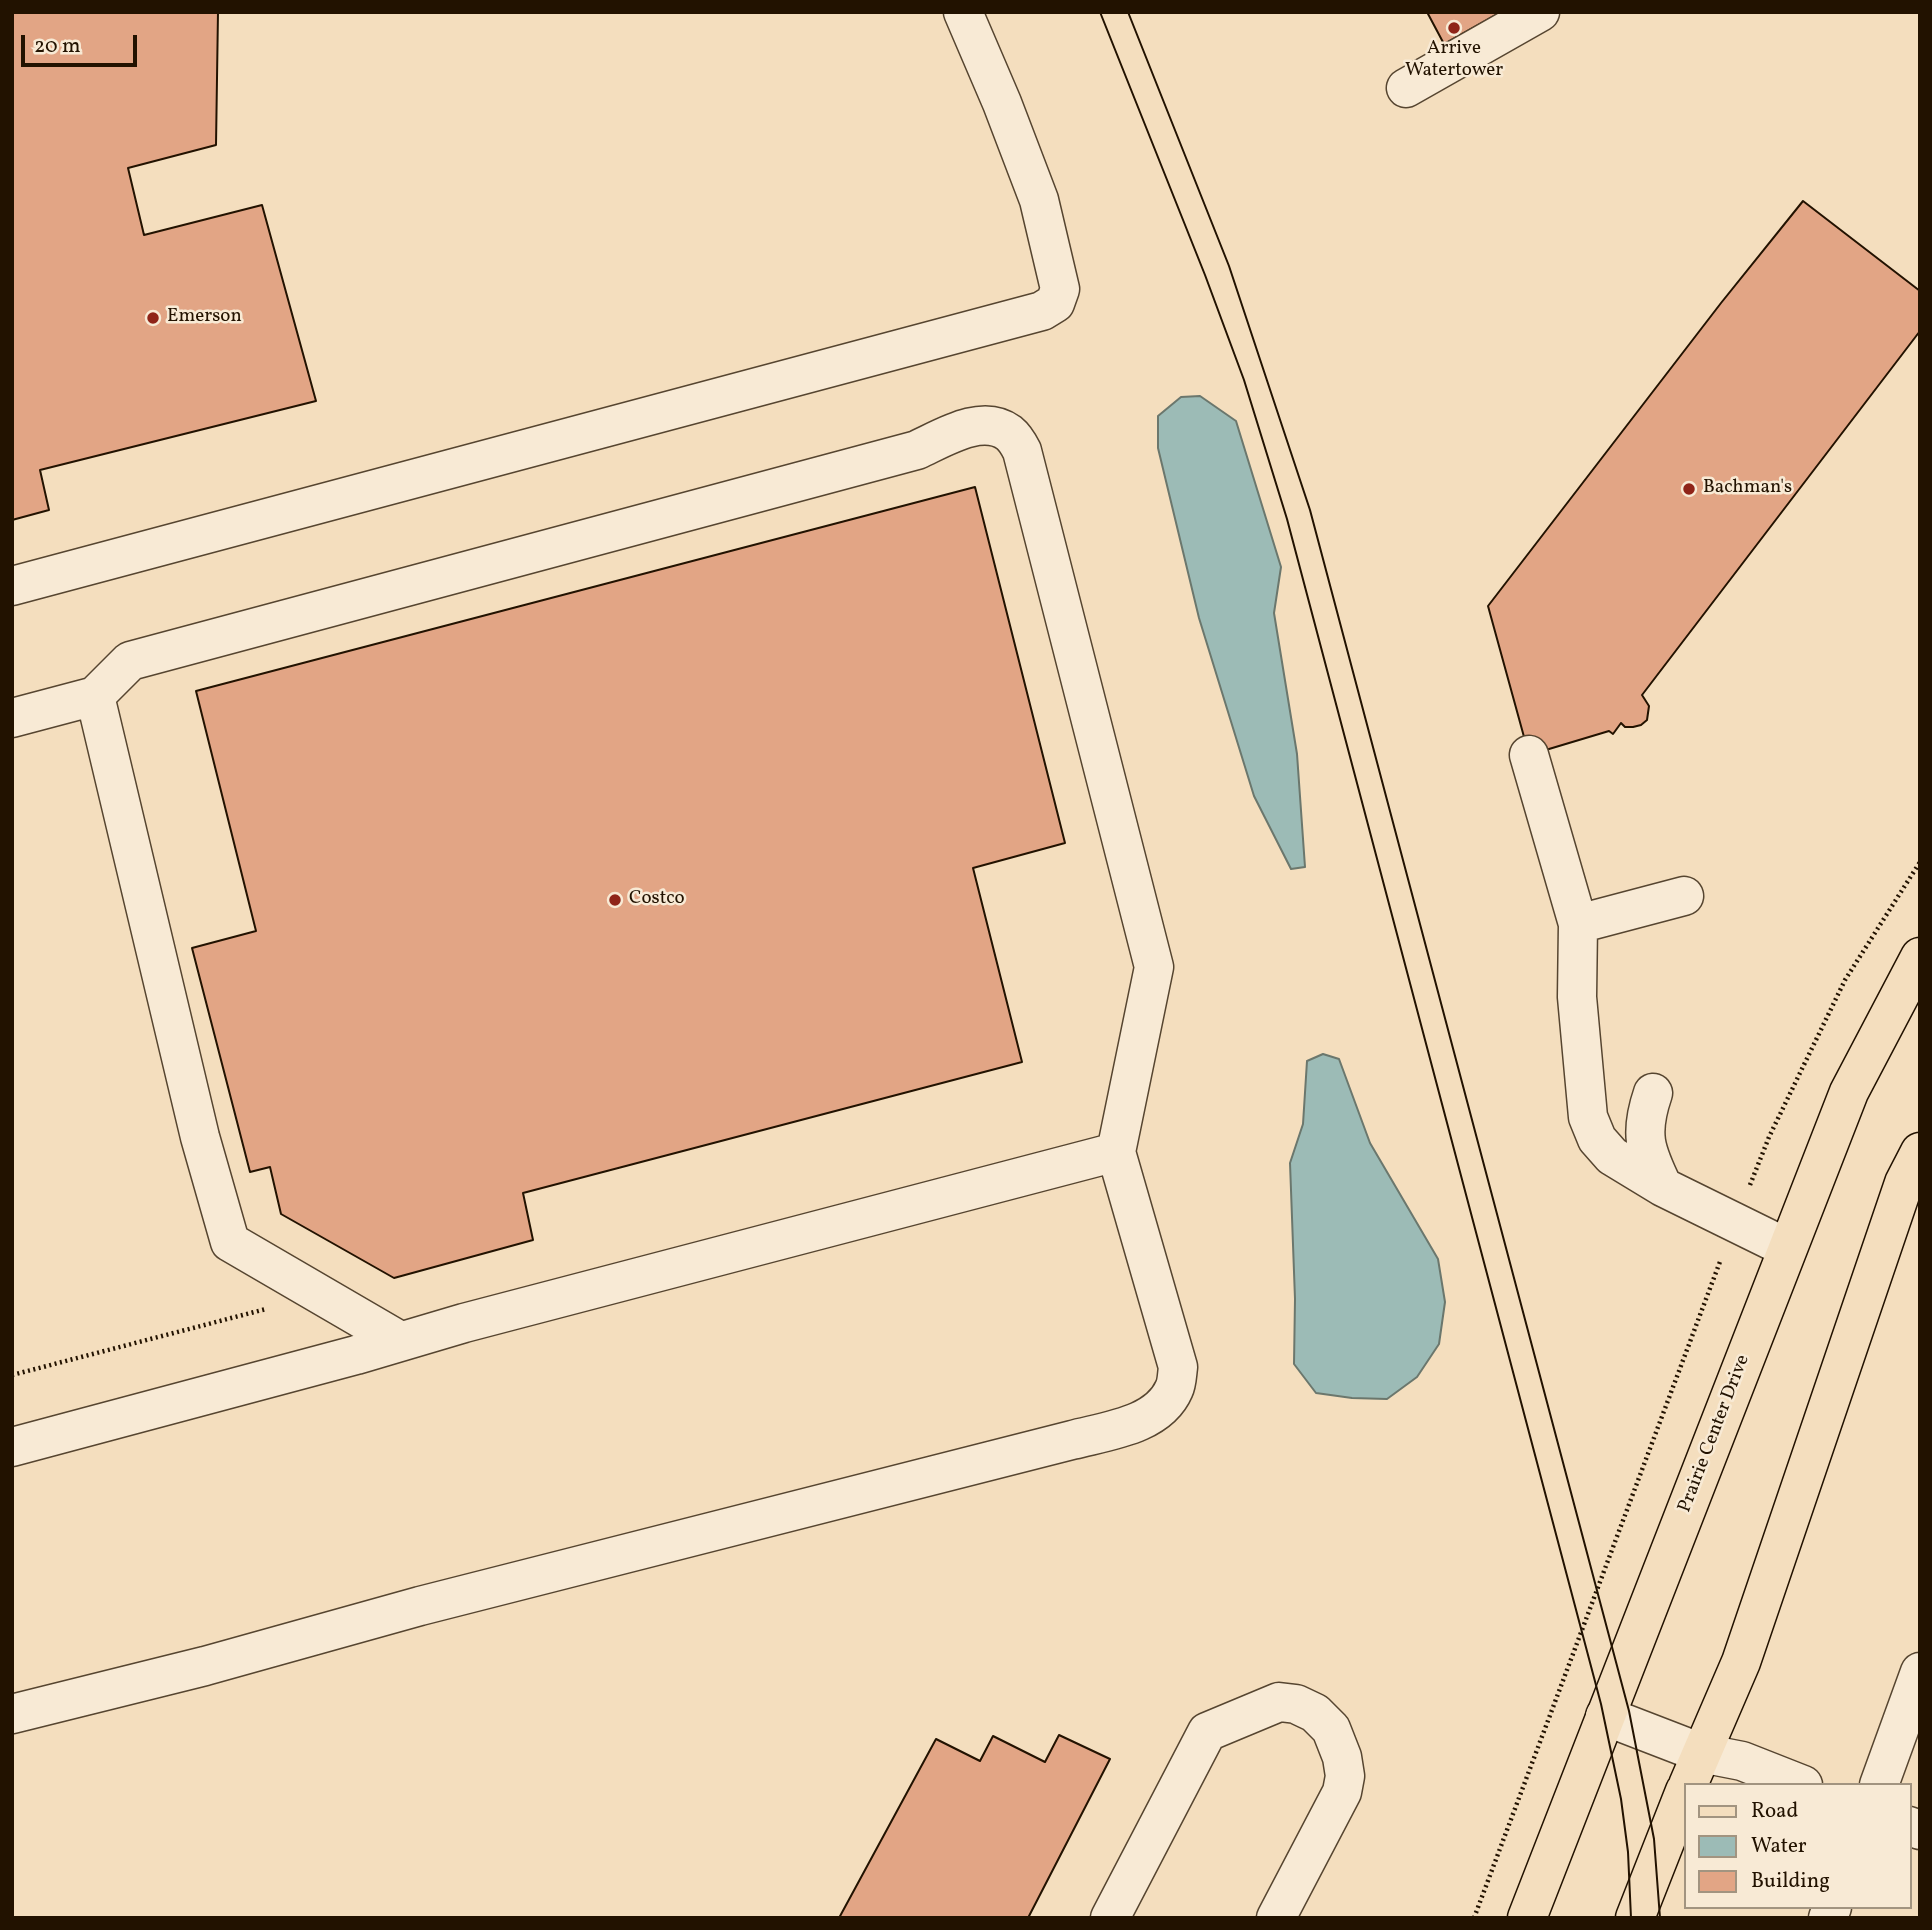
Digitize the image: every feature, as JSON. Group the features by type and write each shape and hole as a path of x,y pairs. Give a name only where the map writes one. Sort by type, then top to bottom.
{"main road":[{"name":"Prairie Center Drive","path":"1527,1918 1849,1092 1920,957"},
{"path":"1694,1769 1741,1662 1899,1196 1920,1152"},
{"path":"1635,1918 1684,1794"}],"lane":[{"path":"12,586 1042,311 1055,303 1060,289 1039,200 963,12"},
{"path":"1406,88 1540,12"},
{"path":"12,718 95,696 130,661 917,450 963,430 990,424 1010,433 1022,451 1154,967 1116,1152 1178,1367 1174,1389 1162,1407 1143,1420 12,1714"},
{"path":"95,696 200,1137 230,1242 400,1342"},
{"path":"1529,755 1578,924 1577,997 1588,1117 1597,1139 1612,1156 1662,1187 1787,1248"},
{"path":"1578,924 1684,896"},
{"path":"1653,1093 1646,1114 1644,1133 1648,1152 1662,1187"},
{"path":"12,1447 1116,1152"},
{"path":"1880,1783 1920,1672"},
{"path":"1110,1918 1207,1732 1279,1702 1296,1704 1315,1713 1331,1729 1342,1757 1345,1776 1342,1792 1276,1918"},
{"path":"1605,1716 1694,1769 1742,1761 1798,1783"}],"path":[{"path":"1474,1918 1769,1137 1845,980 1920,862"},
{"path":"12,1375 293,1302 304,1285"}],"water":[{"path":"1200,396 1236,421 1281,567 1274,613 1297,754 1305,867 1291,869 1254,796 1199,618 1158,448 1158,416 1181,397"},
{"path":"1323,1054 1339,1059 1370,1143 1438,1259 1445,1302 1439,1344 1417,1377 1387,1399 1316,1393 1294,1364 1295,1299 1290,1163 1303,1124 1307,1061"}],"building":[{"name":"Emerson","path":"12,12 218,12 216,145 128,168 144,235 262,205 316,401 40,470 49,510 12,520"},
{"name":"Arrive Watertower","path":"1427,12 1501,12 1444,44"},
{"name":"Bachman's","path":"1803,201 1920,291 1920,331 1642,695 1649,706 1647,720 1633,727 1625,727 1621,723 1613,734 1609,731 1529,755 1488,606 1721,303"},
{"name":"Costco","path":"975,487 1065,843 973,868 1022,1062 523,1193 533,1240 394,1278 281,1214 270,1167 250,1172 192,948 256,931 196,691"},
{"path":"1059,1735 1110,1759 1028,1918 839,1918 936,1739 980,1761 993,1736 1045,1762"}],"tram line":[{"path":"1100,12 1244,380 1287,519 1601,1704 1621,1799 1628,1852 1631,1918"},
{"path":"1128,12 1229,266 1310,510 1629,1711 1654,1839 1660,1918"}],"place":[{"name":"Arrive Watertower","path":"1454,28"},
{"name":"Emerson","path":"153,318"},
{"name":"Bachman's","path":"1689,489"},
{"name":"Costco","path":"615,900"}]}
